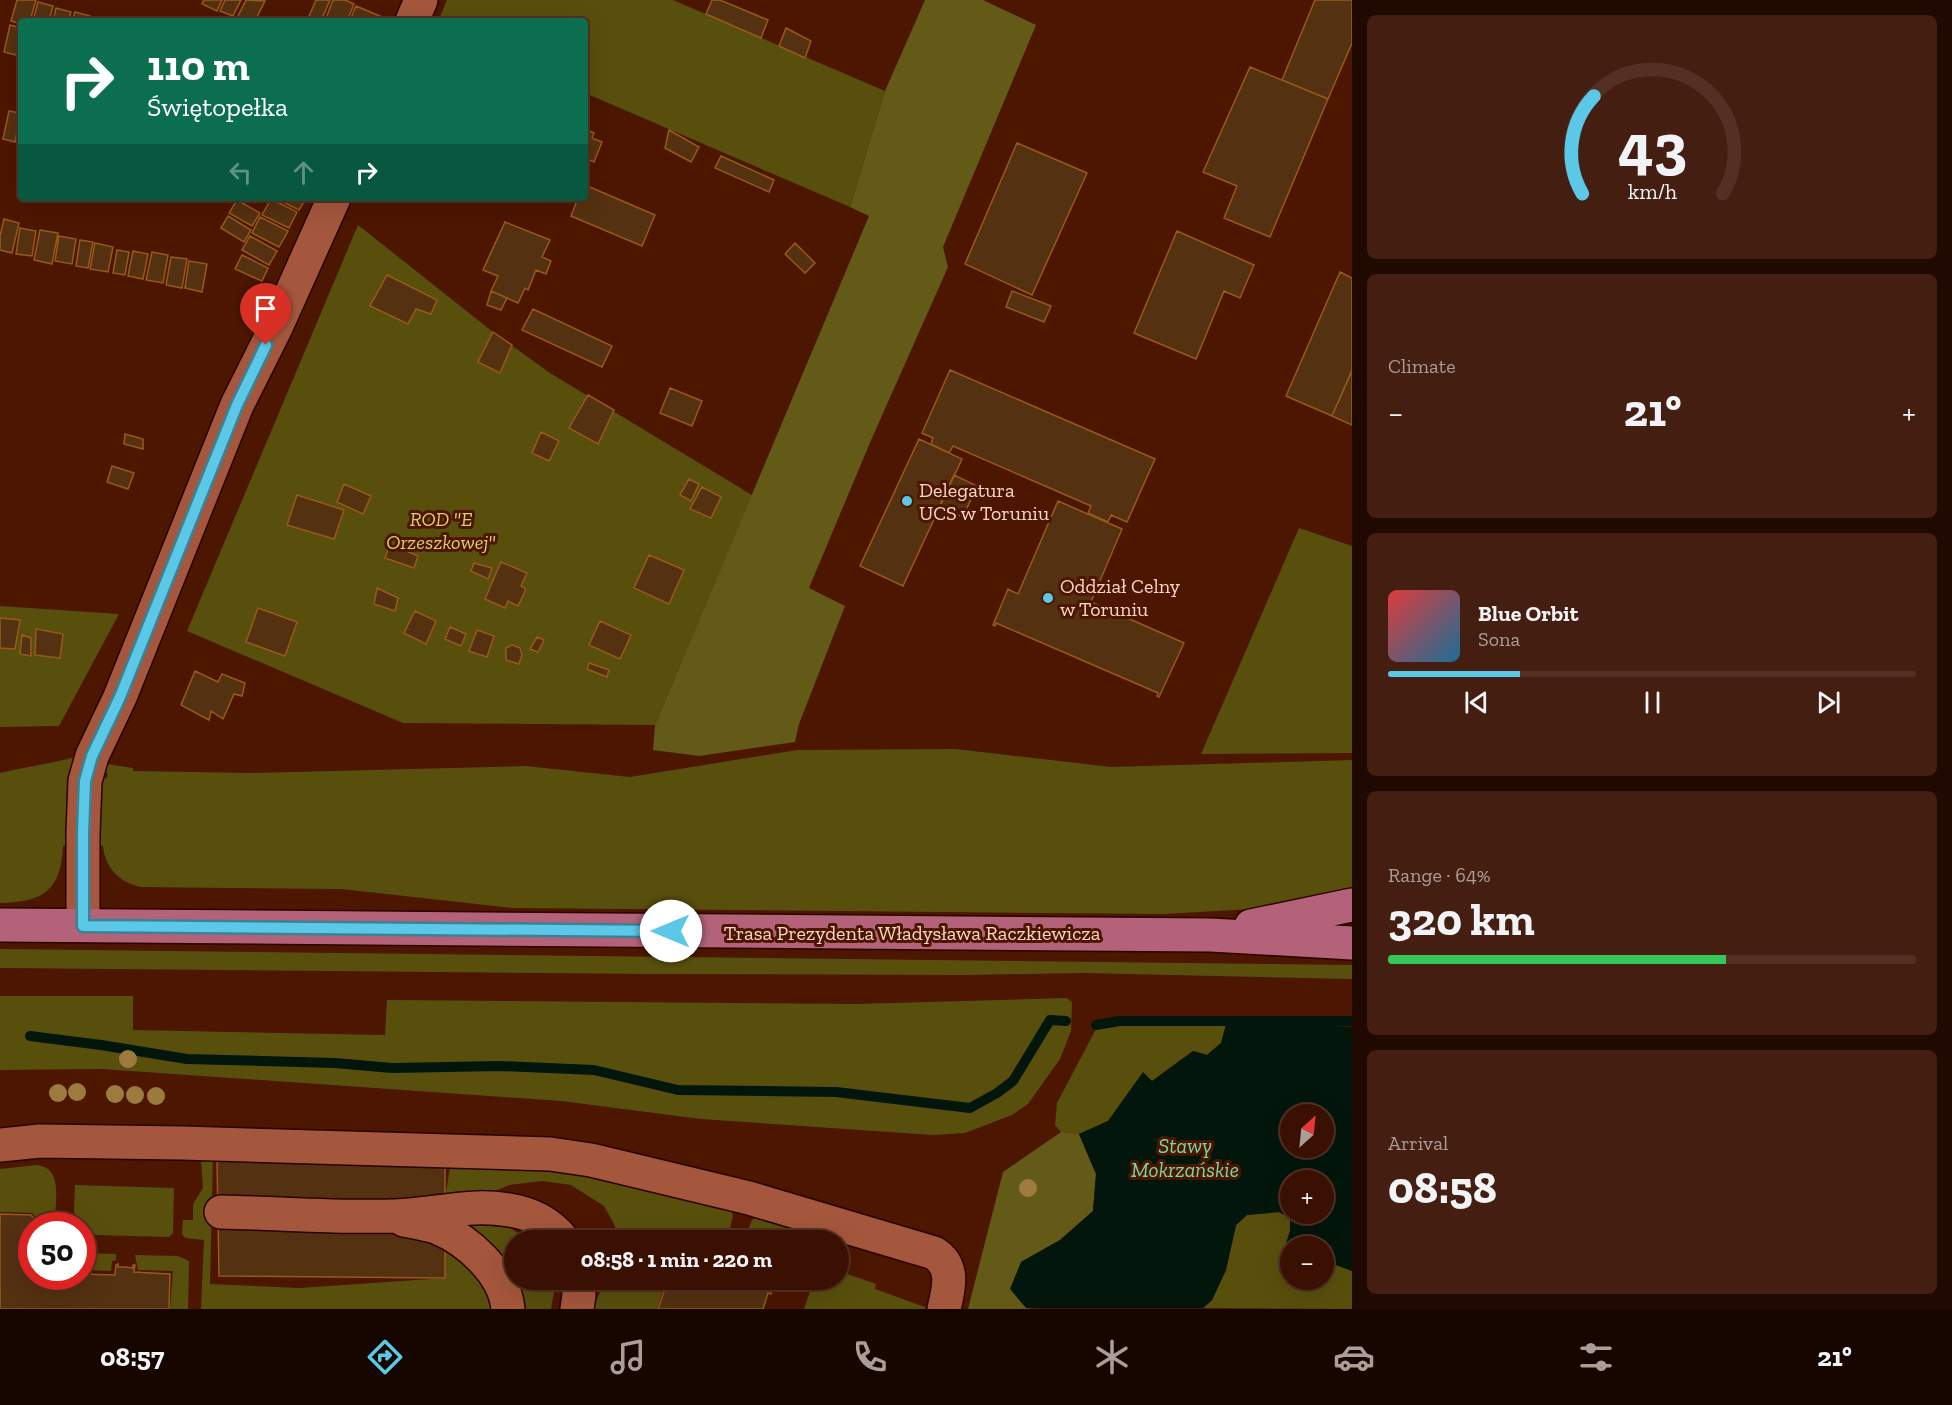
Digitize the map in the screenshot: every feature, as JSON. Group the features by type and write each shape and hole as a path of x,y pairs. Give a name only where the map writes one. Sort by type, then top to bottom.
{"main road":[{"name":"Trasa Prezydenta Władysława Raczkiewicza","path":"1211,935 1352,905"},
{"name":"Trasa Prezydenta Władysława Raczkiewicza","path":"0,925 1211,935 1352,943"}],"street":[{"path":"413,18 421,0"},
{"path":"83,926 85,781 92,756 120,697 237,405 277,325 333,201"},
{"path":"0,1145 68,1141 382,1148 550,1154 591,1160 749,1198 934,1253 946,1262 948,1267 949,1291 944,1309"},
{"path":"508,1309 503,1291 483,1260 457,1239 437,1228 404,1220 222,1214 396,1216 438,1210 478,1208 509,1210 525,1214 543,1222 552,1230"},
{"path":"577,1309 579,1290"}],"green space":[{"path":"447,0 673,0 885,91 850,207 588,94 588,18 439,18"},
{"name":"ROD \"E Orzeszkowej\"","path":"358,225 493,332 550,373 752,495 655,725 403,723 187,631"},
{"path":"1299,528 1352,546 1352,753 1201,754"},
{"path":"0,606 119,614 59,726 0,727"},
{"path":"956,749 1111,767 1352,760 1352,893 1269,908 1164,914 513,908 341,889 141,887 126,882 110,868 103,846 100,845 101,785 103,777 106,779 108,774 104,771 106,764 133,768 133,771 251,773 526,766 630,777 797,750"},
{"path":"75,757 67,779 66,846 63,846 54,884 47,891 28,900 0,903 0,773"},
{"path":"0,949 1352,965 1352,979 1084,973 648,974 0,968"},
{"path":"0,996 133,996 133,1030 385,1035 387,1000 856,1004 1067,998 1072,1002 1071,1031 1060,1059 1028,1104 1012,1115 965,1133 933,1135 701,1119 561,1101 102,1069 0,1070"},
{"path":"1119,1021 1227,1021 1221,1043 1207,1055 1193,1051 1152,1081 1143,1073 1108,1121 1079,1134 1061,1132 1055,1125 1057,1103 1096,1029"},
{"path":"213,1159 210,1284 300,1288 445,1278 445,1242 462,1251 501,1309 201,1309 204,1240 185,1238 182,1234 183,1220 193,1220 193,1204 203,1188 201,1162"},
{"path":"451,1161 572,1161 599,1180 728,1204 733,1215 730,1230 616,1230 604,1206 571,1185 542,1181 509,1185 484,1196 445,1198"},
{"path":"37,1165 46,1168 55,1180 55,1212 0,1212 0,1169"},
{"path":"75,1185 174,1188 173,1233 169,1237 96,1235 96,1212 74,1212"},
{"path":"1279,1212 1280,1224 1290,1224 1288,1236 1280,1236 1280,1290 1334,1290 1334,1264 1352,1271 1352,1309 1203,1308 1212,1300 1226,1270 1236,1225 1247,1215"},
{"path":"758,1215 793,1226 796,1230 748,1230 752,1220"},
{"path":"499,1221 513,1230 504,1230 504,1267 464,1223 498,1227"},
{"path":"96,1253 116,1254 116,1260 112,1261 111,1271 96,1270"},
{"path":"135,1255 178,1256 189,1261 188,1309 170,1309 173,1271 138,1270"},
{"path":"849,1275 876,1284 875,1289 925,1307 925,1309 804,1309 811,1290 849,1290"},
{"path":"521,1290 554,1290 551,1309 526,1309"},
{"path":"601,1290 663,1290 657,1309 592,1309"}],"shaded area":[{"path":"925,0 983,0 1036,25 943,247 948,267 809,588 845,606 799,724 795,742 699,756 653,750 655,725 869,216 850,207 885,91"},
{"path":"1061,1132 1079,1134 1096,1174 1093,1211 1060,1240 1021,1262 1026,1308 1035,1309 968,1309 1003,1172"}],"water":[{"name":"Stawy Mokrzańskie","path":"1227,1021 1352,1027 1352,1271 1334,1264 1334,1236 1288,1236 1290,1224 1334,1224 1334,1170 1280,1170 1280,1213 1247,1215 1236,1225 1226,1270 1212,1300 1203,1308 1026,1308 1010,1289 1021,1262 1060,1240 1093,1211 1096,1174 1079,1134 1108,1121 1143,1072 1152,1081 1193,1051 1207,1055 1221,1043"}],"building":[{"path":"17,0 36,0 31,18 18,18 18,23 11,21"},
{"path":"204,0 222,0 217,11 202,4"},
{"path":"225,0 241,0 233,16 220,11"},
{"path":"246,0 265,1 256,18 237,18"},
{"path":"316,0 330,0 322,18 308,18"},
{"path":"333,0 345,0 354,4 348,18 326,18"},
{"path":"712,0 720,0 768,20 761,38 706,14"},
{"path":"1315,0 1352,0 1352,43 1328,99 1282,80"},
{"path":"38,2 53,6 50,18 34,18"},
{"path":"356,6 382,17 382,18 351,18"},
{"path":"56,8 71,12 69,18 54,18"},
{"path":"75,12 90,16 89,18 73,18"},
{"path":"10,25 18,27 18,56 4,52"},
{"path":"786,28 811,41 805,58 779,46"},
{"path":"1250,67 1328,99 1270,237 1224,218 1237,186 1203,172"},
{"path":"9,111 18,112 15,142 3,139"},
{"path":"588,130 594,133 592,138 602,142 594,162 588,159"},
{"path":"669,130 699,147 691,162 665,148"},
{"path":"1017,143 1087,173 1032,295 965,264"},
{"path":"721,156 774,180 769,192 715,168"},
{"path":"588,186 655,215 642,246 571,216 577,201 588,201"},
{"path":"236,201 239,201 260,213 252,226 229,213"},
{"path":"270,201 275,201 297,212 289,228 262,215"},
{"path":"281,201 304,201 299,210"},
{"path":"228,216 251,230 244,242 221,228"},
{"path":"260,217 288,231 279,247 252,233"},
{"path":"4,219 19,223 12,253 0,250"},
{"path":"505,222 550,240 542,257 551,261 546,274 536,270 528,290 525,288 518,303 491,291 498,276 483,270"},
{"path":"20,228 36,231 32,256 16,254"},
{"path":"40,230 58,233 52,264 34,260"},
{"path":"1177,231 1254,265 1240,298 1224,291 1196,359 1134,333"},
{"path":"59,236 76,239 72,264 55,261"},
{"path":"250,236 277,251 269,265 242,250"},
{"path":"80,240 93,242 88,268 76,266"},
{"path":"95,243 113,247 108,272 90,269"},
{"path":"795,243 815,263 805,273 785,254"},
{"path":"117,250 129,252 125,275 113,273"},
{"path":"133,251 148,254 143,279 128,276"},
{"path":"152,252 168,255 163,283 146,280"},
{"path":"242,255 268,268 262,281 235,269"},
{"path":"171,257 187,259 182,288 166,285"},
{"path":"189,261 207,264 202,292 185,288"},
{"path":"1340,272 1352,278 1352,370 1332,416 1286,396"},
{"path":"387,275 437,300 431,314 416,309 408,324 370,306"},
{"path":"491,291 507,298 501,310 487,305"},
{"path":"1012,291 1051,306 1044,322 1006,307"},
{"path":"533,309 612,346 602,367 522,330"},
{"path":"493,332 512,345 500,373 478,362"},
{"path":"950,370 1155,459 1127,522 1111,515 1108,522 1088,513 1091,506 953,446 949,453 931,444 933,438 922,433"},
{"path":"1352,371 1352,425 1332,416"},
{"path":"670,388 702,401 692,426 660,413"},
{"path":"588,395 614,410 598,444 569,428"},
{"path":"541,432 559,441 549,461 532,453"},
{"path":"125,434 143,439 143,449 124,444"},
{"path":"919,439 962,459 903,586 860,566"},
{"path":"112,466 134,473 128,489 107,482"},
{"path":"954,475 977,486 963,517 939,507"},
{"path":"689,479 699,484 691,501 680,495"},
{"path":"344,484 371,496 363,514 337,502"},
{"path":"702,487 721,497 711,518 690,509"},
{"path":"297,495 344,510 334,539 287,525"},
{"name":"Oddział Celny w Toruniu","path":"1058,501 1122,529 1091,602 1184,643 1159,697 1158,693 996,623 995,626 993,625 1008,589 1018,594"},
{"path":"390,544 418,556 414,568 385,558"},
{"path":"649,555 684,570 669,604 634,588"},
{"path":"501,562 527,573 521,586 526,589 518,606 508,601 505,608 485,599"},
{"path":"474,563 492,568 488,579 471,571"},
{"path":"377,588 398,598 395,611 374,604"},
{"path":"258,608 297,622 285,656 246,642"},
{"path":"415,611 436,621 426,644 404,633"},
{"path":"0,618 20,620 15,649 0,648"},
{"path":"600,621 631,635 620,659 589,645"},
{"path":"450,627 466,634 461,646 445,639"},
{"path":"36,629 63,634 60,658 35,655"},
{"path":"477,630 494,636 487,657 469,651"},
{"path":"22,635 31,638 31,656 20,654"},
{"path":"537,637 544,640 538,652 530,649"},
{"path":"512,645 520,648 522,655 519,664 506,660 506,648"},
{"path":"589,663 609,670 607,677 587,669"},
{"path":"195,671 218,682 222,674 245,683 242,696 234,694 223,719 211,711 209,720 181,705"},
{"path":"217,1161 445,1165 445,1278 219,1276"},
{"path":"0,1214 18,1215 18,1290 96,1290 96,1274 115,1275 118,1264 118,1267 133,1268 135,1265 134,1272 170,1274 169,1309 0,1309"},
{"path":"665,1290 772,1290 771,1294 768,1293 763,1309 658,1309"}],"waterway":[{"path":"30,1036 187,1059 335,1063 392,1068 500,1066 594,1070 678,1090 836,1092 970,1108 1013,1081 1050,1020 1066,1021"},
{"path":"1096,1025 1119,1021 1352,1021"}],"place":[{"name":"Delegatura UCS w Toruniu","path":"907,501"},
{"name":"Oddział Celny w Toruniu","path":"1048,598"}],"route":[{"path":"266,345 237,405 120,697 92,756 85,781 83,926 671,931"}]}
